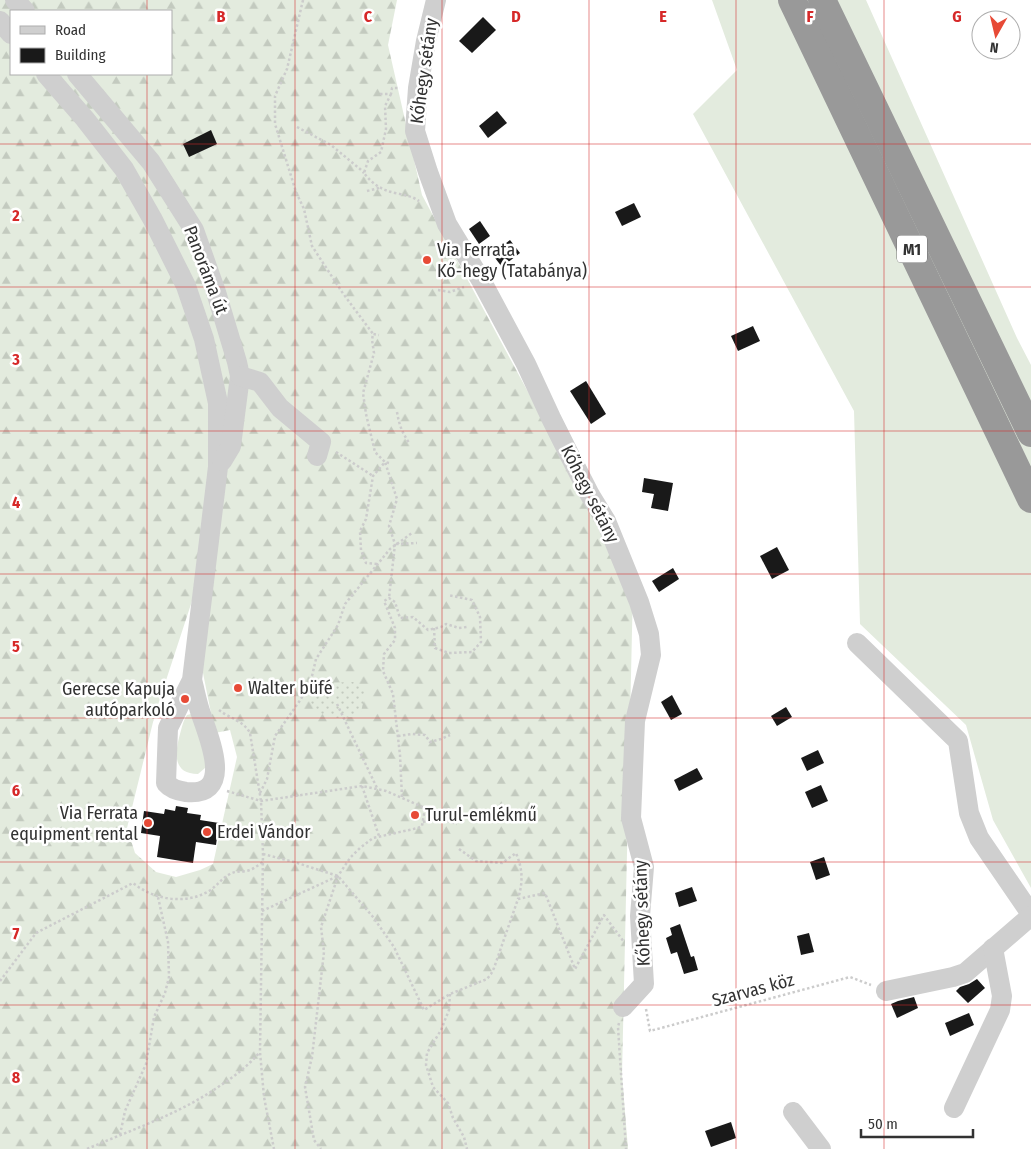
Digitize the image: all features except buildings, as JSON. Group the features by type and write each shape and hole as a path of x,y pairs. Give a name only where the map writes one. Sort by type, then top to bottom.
{"highway":[{"name":"M1","path":"792,0 1031,499"},
{"name":"M1","path":"822,0 1031,433"}],"street":[{"path":"15,0 23,10"},
{"name":"Kőhegy sétány","path":"436,0 424,50 418,88 415,131 428,172 447,224 474,268 526,364 586,487 606,521 639,602 649,634 651,655 636,721 631,818 644,866 640,916 644,984 623,1007"},
{"path":"0,21 10,33"},
{"name":"Panoráma út","path":"47,75 85,119 124,169 153,220 186,286 204,339 218,403 218,467 192,680"},
{"name":"Panoráma út","path":"78,75 151,162 194,230 216,292 238,362 240,376 231,446 218,467"},
{"path":"240,376 260,382 280,408 319,449"},
{"path":"857,643 958,741 969,813 979,838 1031,915 960,975 886,991"},
{"path":"192,680 208,734 214,759 215,774 210,786 198,792 187,792 172,788 166,783 168,728 192,680"},
{"path":"954,1108 1000,1010 1002,996 993,948"},
{"path":"793,1112 821,1149"}],"path":[{"path":"303,0 287,70 275,96 275,124 296,192 304,209 312,246 342,292 373,334 379,335"},
{"path":"364,174 368,162 381,152 386,129 384,106 391,94"},
{"path":"297,127 331,145 360,169 369,181 380,188 393,193 414,197 442,213"},
{"path":"367,191 380,188"},
{"path":"438,290 450,292 464,287 468,274 474,268"},
{"path":"373,334 374,353 363,394 366,414 375,452 385,462 398,499 389,526 395,544 389,598"},
{"path":"397,412 403,434 410,444"},
{"path":"319,449 373,476"},
{"path":"385,462 389,463"},
{"path":"377,564 366,562 361,550 360,531 366,519 373,476 385,462"},
{"path":"260,795 267,779 275,736 301,699 312,676 316,659 338,625 345,604 395,544 412,533"},
{"path":"395,544 417,543"},
{"path":"434,628 434,648 449,653 472,652 481,642 480,617 472,600 448,595"},
{"path":"389,598 394,602 400,618 413,617 428,630 446,624 458,628 467,627"},
{"path":"389,598 384,601 395,628 395,640 384,654 383,671 393,694 400,755 402,797"},
{"path":"336,704 377,788"},
{"path":"218,709 245,725 250,733 261,801 263,862 260,1052 264,1097 274,1149"},
{"path":"398,736 425,735 430,742 450,735"},
{"path":"210,786 261,801 362,786 377,788 426,808 422,826 379,836 370,840 350,858 338,876 320,927 324,952 312,1057 304,1087 314,1140 321,1149"},
{"path":"362,786 379,836"},
{"path":"423,822 439,818 457,824"},
{"path":"263,854 338,876 373,916 394,947 424,1010 450,994 487,979 491,974 521,888 522,868 516,853 502,862 476,861 459,849"},
{"path":"0,981 36,933 133,883 158,897 183,899 202,894 213,888 228,875 246,871 263,862"},
{"path":"262,911 338,876"},
{"path":"518,899 545,893 575,969 604,915 643,970"},
{"path":"120,1135 124,1111 146,1064 154,1017 165,993 169,977 168,942 158,897"},
{"name":"Szarvas köz","path":"645,1006 650,1031 850,977 886,991"},
{"path":"450,994 449,1010 441,1030 427,1052 426,1065 433,1087 448,1103 452,1118 464,1138 467,1149"},
{"path":"623,1007 618,1027 626,1149"},
{"path":"87,1149 158,1120 200,1100 248,1066 260,1052"}],"green space":[{"path":"0,0 397,0 388,45 422,195 633,587 622,1075 628,1149 0,1149","holes":["192,601 202,668 215,733 230,730 237,757 213,864 176,877 156,872 135,853 127,828 155,714"]},
{"path":"712,0 866,0 1017,338 1031,365 1031,888 993,820 966,725 860,624 854,411 693,114 737,70"},
{"path":"353,682 363,687 365,694 361,712 354,717 333,718 320,713 311,703 310,689 314,683"},
{"path":"191,714 207,753 205,768 198,774 184,770 177,761 178,741 187,715"}],"place":[{"name":"Via Ferrata Kő-hegy (Tatabánya)","path":"427,260"},
{"name":"Walter büfé","path":"238,688"},
{"name":"Gerecse Kapuja autóparkoló","path":"185,699"},
{"name":"Turul-emlékmű","path":"415,815"},
{"name":"Via Ferrata equipment rental","path":"148,823"},
{"name":"Erdei Vándor","path":"207,832"}]}
